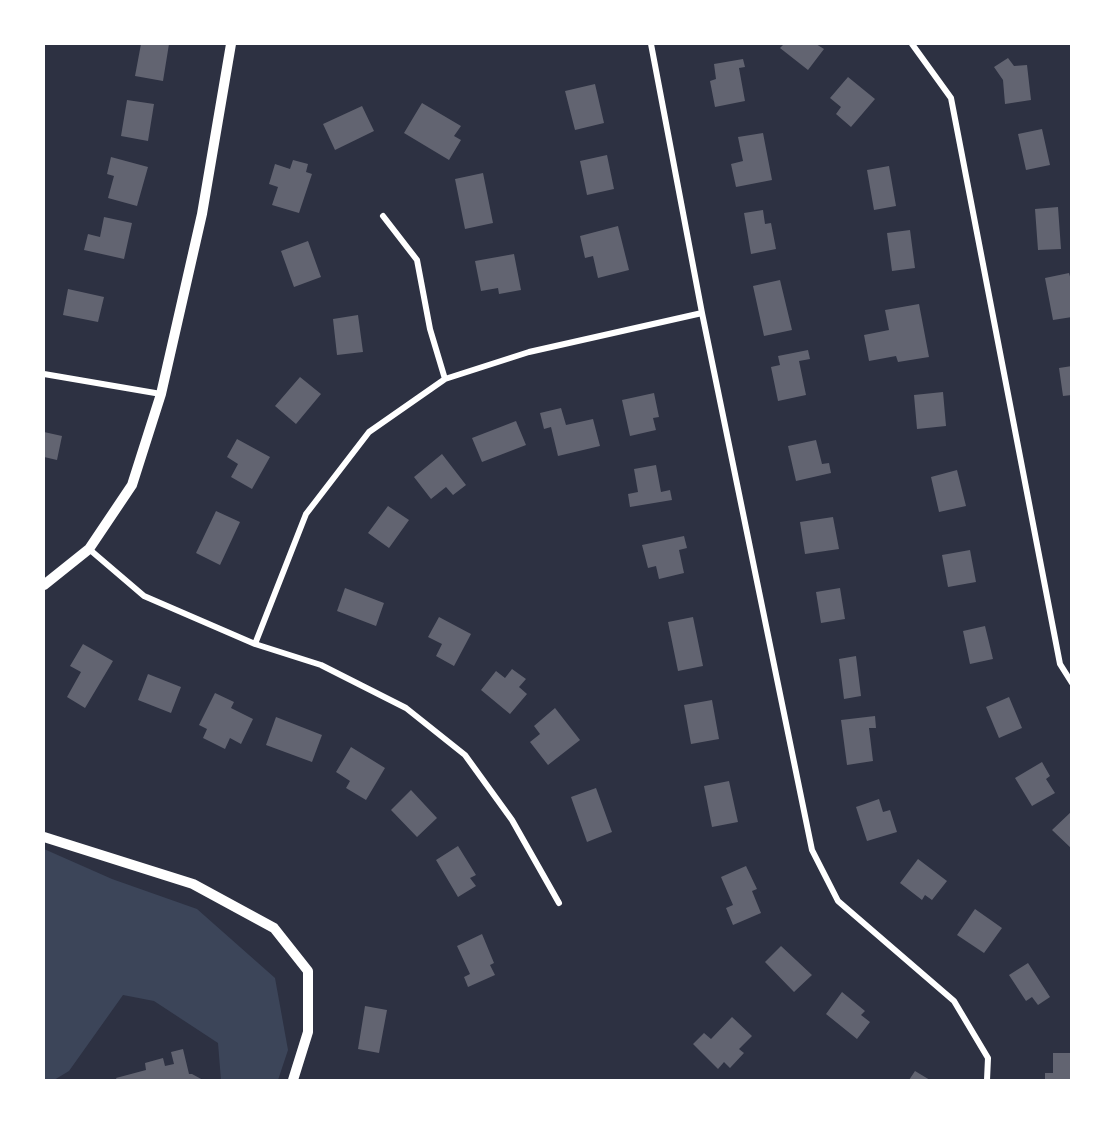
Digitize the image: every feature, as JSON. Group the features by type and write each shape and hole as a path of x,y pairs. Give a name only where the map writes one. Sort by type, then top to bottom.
{"street":[{"path":"44,585 88,549 132,484 160,394 202,214 231,44"},
{"path":"651,44 702,314 812,850 838,901 954,1000 988,1058 987,1080"},
{"path":"912,44 951,98 1060,664 1071,683"},
{"path":"383,216 417,260 430,328 445,379"},
{"path":"255,644 306,514 369,432 445,379 529,351 702,314"},
{"path":"44,374 160,394"},
{"path":"88,549 144,596 255,644 321,665 406,708 465,754 512,820 559,903"},
{"path":"44,837 193,884 274,928 309,971 308,1032 293,1080"}],"shaded area":[{"path":"44,849 112,879 197,909 275,978 288,1050 278,1080 221,1080 218,1043 154,1001 123,995 69,1071 54,1080 44,1080"}],"building":[{"path":"141,44 169,44 163,81 135,76"},
{"path":"784,44 816,44 824,49 808,70 780,48"},
{"path":"1008,58 1014,66 1027,65 1031,100 1005,104 1003,80 994,67"},
{"path":"743,59 745,67 739,68 745,101 715,107 710,81 716,79 714,64"},
{"path":"848,77 875,99 851,127 836,114 841,107 830,98"},
{"path":"595,84 604,123 575,130 565,91"},
{"path":"127,100 154,104 148,141 121,136"},
{"path":"422,103 461,126 454,136 461,140 449,160 404,133"},
{"path":"362,106 374,131 335,150 323,124"},
{"path":"1042,129 1050,165 1026,170 1018,134"},
{"path":"763,133 772,180 736,187 731,164 743,161 738,137"},
{"path":"607,155 614,189 587,195 580,161"},
{"path":"111,157 148,167 137,206 108,198 114,176 107,174"},
{"path":"293,160 308,164 306,172 312,174 299,213 272,205 278,187 269,184 275,164 290,169"},
{"path":"889,166 896,206 874,210 867,170"},
{"path":"483,173 493,223 465,229 455,179"},
{"path":"1058,207 1061,249 1038,250 1035,209"},
{"path":"763,210 765,224 771,223 776,249 751,254 744,213"},
{"path":"104,217 132,223 124,259 84,250 88,234 100,237"},
{"path":"618,226 629,270 598,278 593,256 585,258 580,236"},
{"path":"910,230 915,268 892,271 887,233"},
{"path":"308,241 321,277 294,287 281,251"},
{"path":"514,254 521,290 499,294 498,288 481,291 475,261"},
{"path":"1069,273 1072,284 1072,317 1053,320 1045,278"},
{"path":"780,280 792,330 764,336 753,286"},
{"path":"68,289 104,297 98,322 63,315"},
{"path":"919,304 929,357 898,362 896,356 869,361 864,335 889,330 885,310"},
{"path":"358,315 363,352 337,355 333,319"},
{"path":"808,350 810,359 799,361 806,395 778,401 771,367 780,365 778,356"},
{"path":"1072,366 1072,395 1063,396 1059,368"},
{"path":"300,377 321,394 296,424 275,406"},
{"path":"943,392 946,426 917,429 914,395"},
{"path":"654,393 659,417 653,418 656,430 630,436 622,400"},
{"path":"561,408 566,425 593,419 600,446 558,456 551,427 544,429 540,413"},
{"path":"516,421 526,445 482,462 472,438"},
{"path":"44,432 62,436 57,460 44,457"},
{"path":"237,439 270,457 252,489 231,477 238,464 227,457"},
{"path":"816,440 822,464 829,463 831,473 796,481 788,446"},
{"path":"442,454 466,485 453,495 446,487 431,499 414,477"},
{"path":"656,465 661,492 670,490 672,500 630,507 628,494 638,492 634,469"},
{"path":"957,470 966,506 939,512 931,477"},
{"path":"388,506 409,520 389,548 368,533"},
{"path":"216,511 240,522 220,565 196,553"},
{"path":"833,517 839,549 805,554 800,522"},
{"path":"684,536 687,548 679,550 684,573 659,579 656,566 648,568 642,545"},
{"path":"970,550 976,582 948,587 942,555"},
{"path":"345,588 384,603 376,626 337,611"},
{"path":"840,588 845,619 821,623 816,592"},
{"path":"439,617 471,634 454,666 436,656 442,644 428,637"},
{"path":"693,617 703,666 678,671 668,622"},
{"path":"985,626 993,659 970,664 963,631"},
{"path":"83,644 113,661 85,708 67,697 81,672 70,666"},
{"path":"856,656 861,696 844,699 839,659"},
{"path":"512,669 526,679 519,687 527,694 510,714 481,690 496,671 505,678"},
{"path":"148,674 181,687 171,713 138,700"},
{"path":"215,693 234,702 231,708 253,719 241,744 230,738 225,749 203,738 207,729 199,725"},
{"path":"1009,697 1022,728 999,738 986,707"},
{"path":"712,700 719,739 691,744 684,705"},
{"path":"555,708 580,740 548,765 530,742 540,734 534,726"},
{"path":"875,716 876,728 869,728 873,761 847,765 841,720"},
{"path":"276,717 322,735 312,762 266,745"},
{"path":"351,747 385,768 366,800 346,788 350,781 336,772"},
{"path":"1042,762 1050,776 1046,779 1055,793 1032,806 1015,778"},
{"path":"729,781 738,822 712,827 704,786"},
{"path":"596,788 612,832 587,842 571,797"},
{"path":"411,790 437,818 417,837 391,810"},
{"path":"879,799 883,812 890,810 897,832 867,841 856,807"},
{"path":"1072,811 1072,849 1052,830"},
{"path":"458,846 476,875 470,878 476,886 458,897 436,860"},
{"path":"918,859 947,881 932,900 925,895 922,900 900,883"},
{"path":"746,866 757,889 752,891 761,913 733,925 726,908 733,905 721,877"},
{"path":"975,909 1002,928 984,953 957,935"},
{"path":"482,934 494,963 490,965 495,975 468,987 464,977 470,974 457,946"},
{"path":"781,946 812,975 794,992 765,962"},
{"path":"1028,963 1050,997 1038,1005 1032,997 1026,1001 1009,975"},
{"path":"842,992 865,1011 861,1015 870,1022 857,1039 826,1014"},
{"path":"365,1006 387,1010 379,1053 358,1049"},
{"path":"732,1017 752,1036 739,1049 744,1053 730,1068 724,1062 718,1069 693,1044 704,1033 711,1039"},
{"path":"183,1049 189,1074 203,1080 117,1080 116,1078 146,1070 145,1063 163,1058 165,1066 174,1064 171,1052"},
{"path":"1053,1053 1072,1053 1072,1080 1045,1080 1045,1073 1053,1073"},
{"path":"915,1071 930,1080 909,1080"}]}
